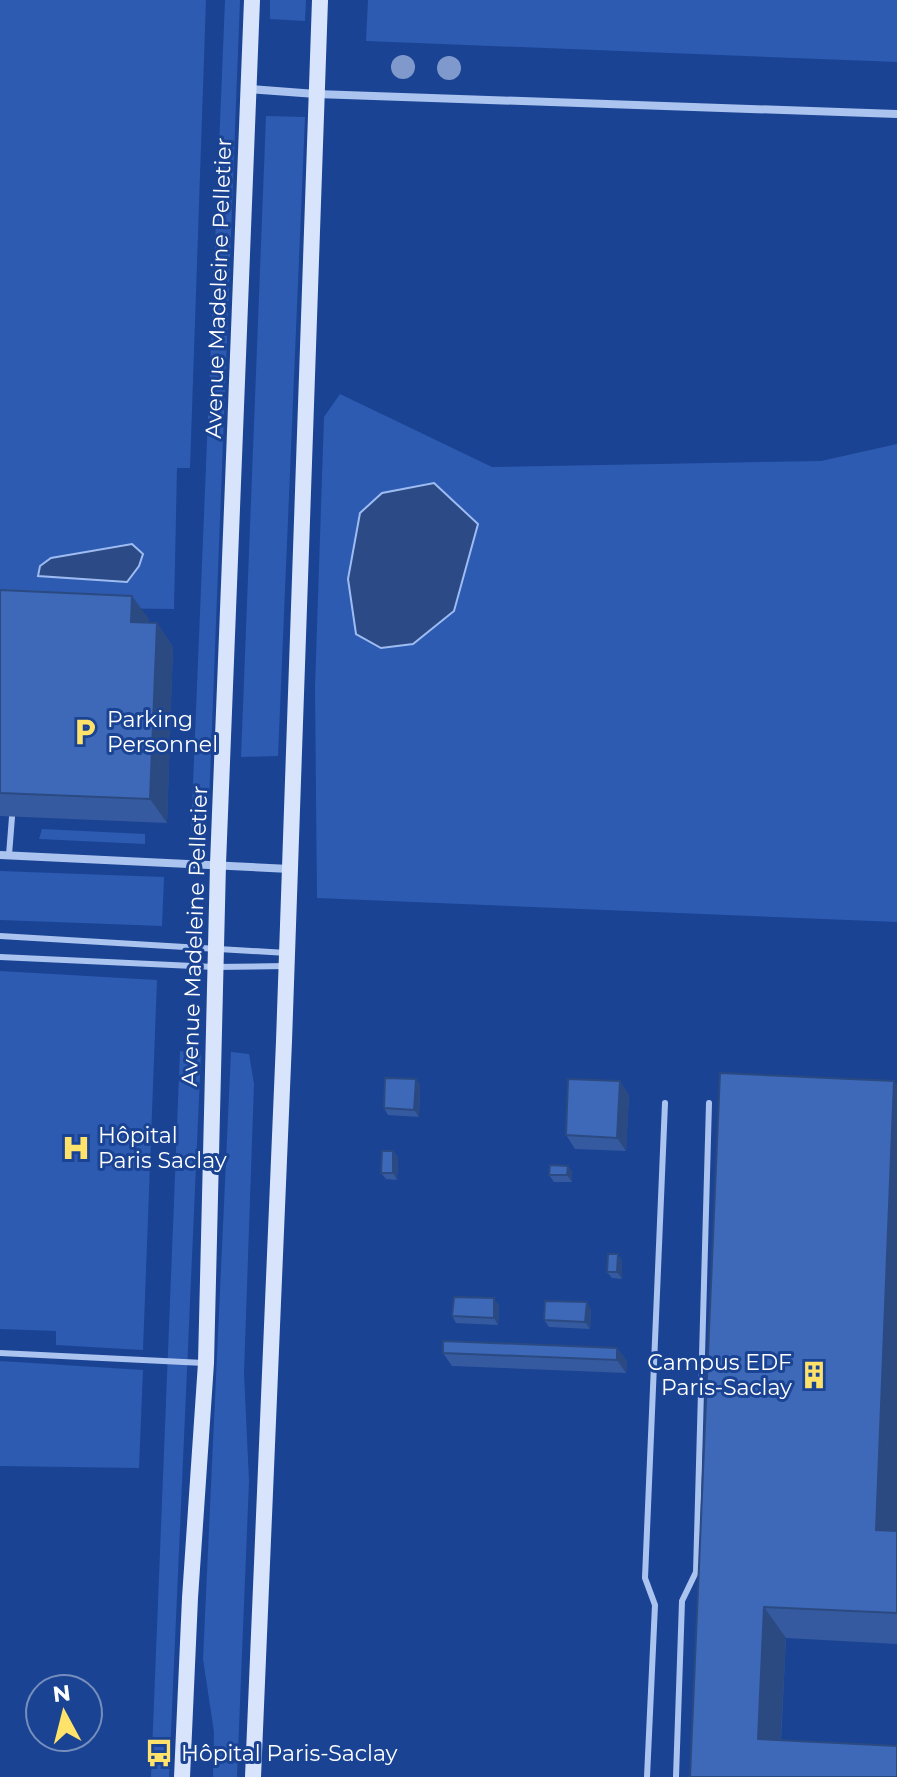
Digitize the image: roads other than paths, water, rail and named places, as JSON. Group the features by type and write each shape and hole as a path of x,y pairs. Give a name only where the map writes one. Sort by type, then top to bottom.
{"street":[{"name":"Avenue Madeleine Pelletier","path":"182,1777 206,1363 218,864 252,0"},
{"path":"253,1777 287,959 320,0"},
{"path":"248,89 897,114"},
{"path":"4,855 290,869"}],"lane":[{"path":"4,855 12,817"},
{"path":"0,936 215,958 287,959"},
{"path":"0,957 287,959"},
{"path":"647,1777 655,1605 645,1578 665,1103"},
{"path":"676,1777 682,1601 696,1572 709,1103"},
{"path":"0,1353 206,1363"}],"place":[{"name":"Parking Personnel","path":"85,732"},
{"name":"Hôpital Paris Saclay","path":"76,1148"},
{"name":"Campus EDF Paris-Saclay","path":"814,1375"},
{"name":"Hôpital Paris-Saclay","path":"159,1753"}]}
